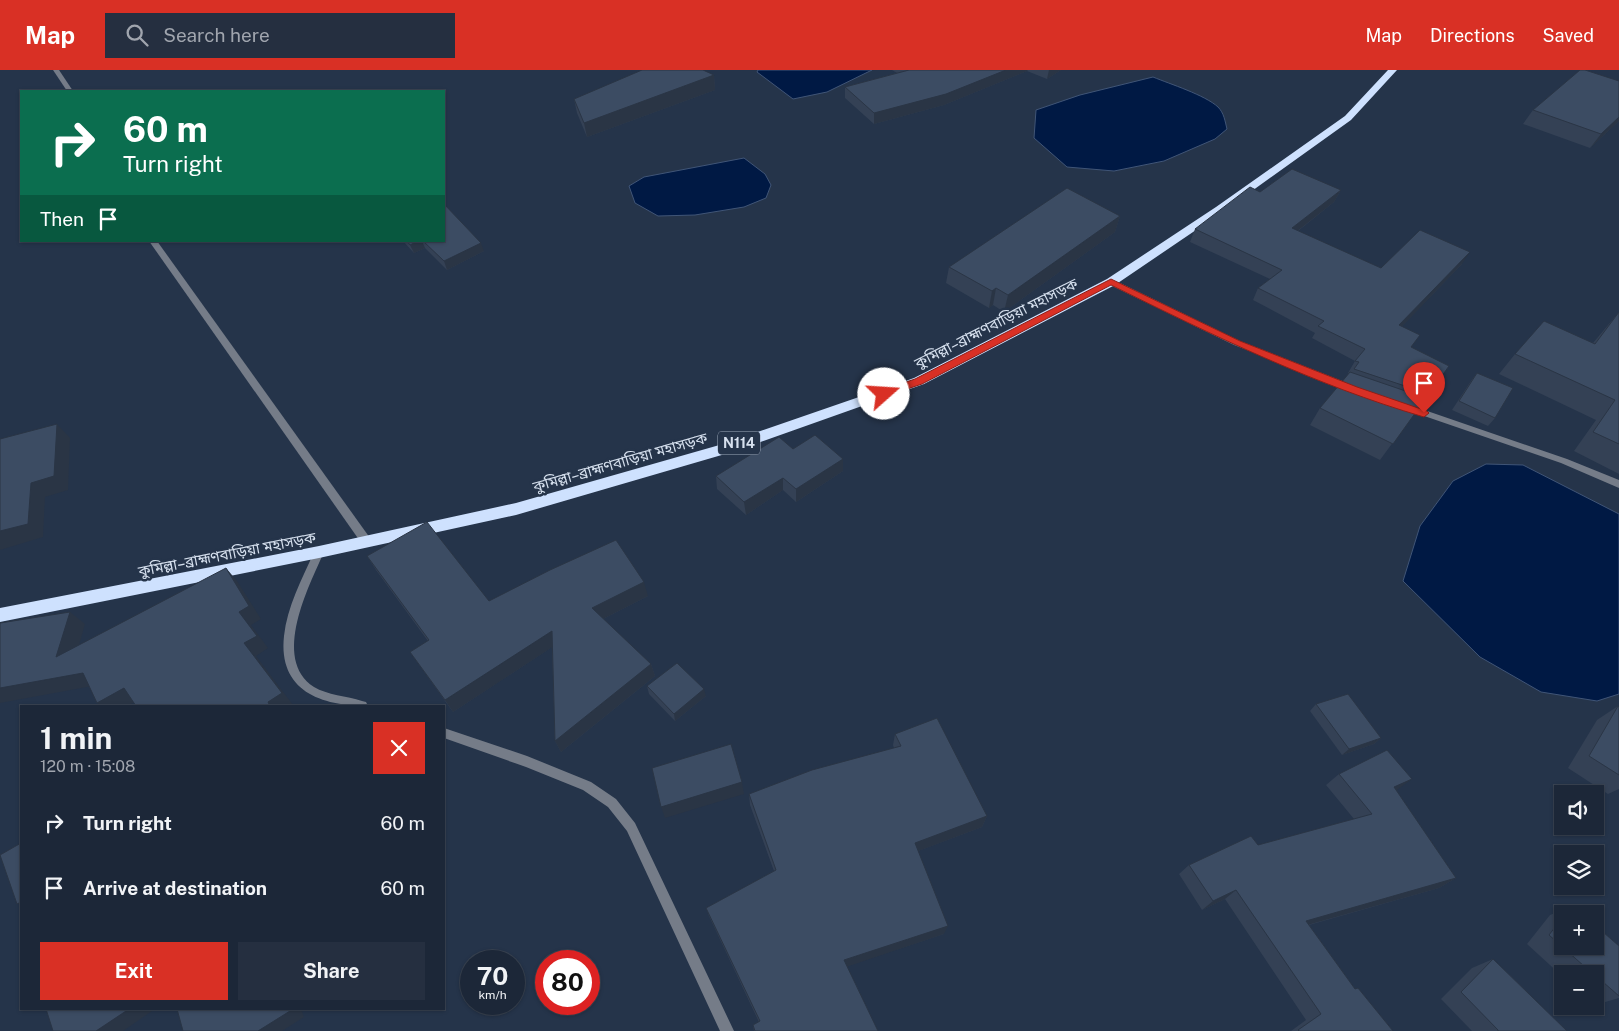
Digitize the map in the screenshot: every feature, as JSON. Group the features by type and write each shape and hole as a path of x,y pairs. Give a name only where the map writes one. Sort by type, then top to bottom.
{"highway":[{"name":"কুমিল্লা–ব্রাহ্মণবাড়িয়া মহাসড়ক","path":"0,615 319,552 525,506 727,448 918,381 1111,282 1220,209 1348,118 1392,70"}],"street":[{"path":"56,70 69,90"},
{"path":"154,242 366,541"},
{"path":"1111,282 1237,343 1363,392"},
{"path":"1399,405 1564,461 1619,484"},
{"path":"319,552 305,584 290,632 289,660 297,676 310,690 359,705"},
{"path":"445,732 528,762 587,786 612,803 632,827 727,1031"}],"water":[{"path":"758,70 872,70 827,92 793,99 757,72"},
{"path":"1153,77 1196,94 1218,107 1222,112 1227,129 1215,139 1164,161 1114,171 1067,167 1034,138 1036,110 1080,95"},
{"path":"744,158 765,174 771,185 766,198 744,207 695,215 658,216 635,203 629,186 644,177"},
{"path":"1486,464 1523,465 1619,514 1619,694 1597,701 1541,692 1480,657 1403,581 1420,526 1453,481"}],"building":[{"path":"642,70 703,70 714,75 584,123 574,99"},
{"path":"909,70 1006,70 946,94 874,113 845,87"},
{"path":"1580,70 1619,81 1619,117 1601,134 1533,110"},
{"path":"1292,169 1341,190 1292,228 1381,268 1420,230 1470,252 1399,325 1420,335 1411,347 1449,366 1429,394 1354,369 1359,362 1355,361 1365,349 1318,326 1324,321 1258,288 1282,270 1195,229 1250,187 1260,192"},
{"path":"1067,188 1120,216 1008,295 996,288 992,291 949,267"},
{"path":"445,205 481,243 444,261 424,242 445,242"},
{"path":"1619,312 1619,444 1593,432 1615,400 1515,354 1544,321 1595,344"},
{"path":"1350,372 1426,398 1393,444 1320,408"},
{"path":"1477,373 1513,388 1495,418 1459,401"},
{"path":"57,424 54,476 31,483 28,524 0,531 0,439"},
{"path":"815,435 843,459 796,489 783,478 744,502 716,476 779,437 793,449"},
{"path":"427,522 489,601 550,570 616,540 644,582 592,608 651,664 555,741 552,631 445,700 410,652 429,640 367,556"},
{"path":"226,568 249,606 239,612 257,636 244,643 282,693 268,702 270,705 135,705 124,688 97,703 83,673 0,688 0,623 70,612 56,657"},
{"path":"677,663 704,689 674,714 647,686"},
{"path":"1348,694 1381,738 1349,749 1316,704"},
{"path":"1619,707 1619,775 1589,756"},
{"path":"937,718 987,816 915,843 948,926 844,960 878,1031 755,1031 753,1025 760,1021 706,908 776,870 749,794 812,770 901,746 895,734"},
{"path":"731,744 742,782 661,807 652,768"},
{"path":"1387,750 1412,779 1394,787 1456,878 1306,921 1355,989 1358,988 1393,1031 1299,1031 1321,1014 1236,890 1213,901 1189,865 1251,836 1258,845 1372,814 1339,774"},
{"path":"20,844 20,902 17,904 0,855"},
{"path":"1554,928 1554,939 1549,935"},
{"path":"1604,933 1619,946 1619,996 1604,983 1604,965 1583,965 1572,955 1604,955"},
{"path":"1493,959 1567,1031 1498,1031 1461,992"},
{"path":"46,1010 128,1010 96,1031 53,1031"},
{"path":"177,1010 290,1011 258,1031 183,1031"}],"route":[{"path":"884,394 918,381 1111,282 1237,343 1354,389 1424,413"}]}
